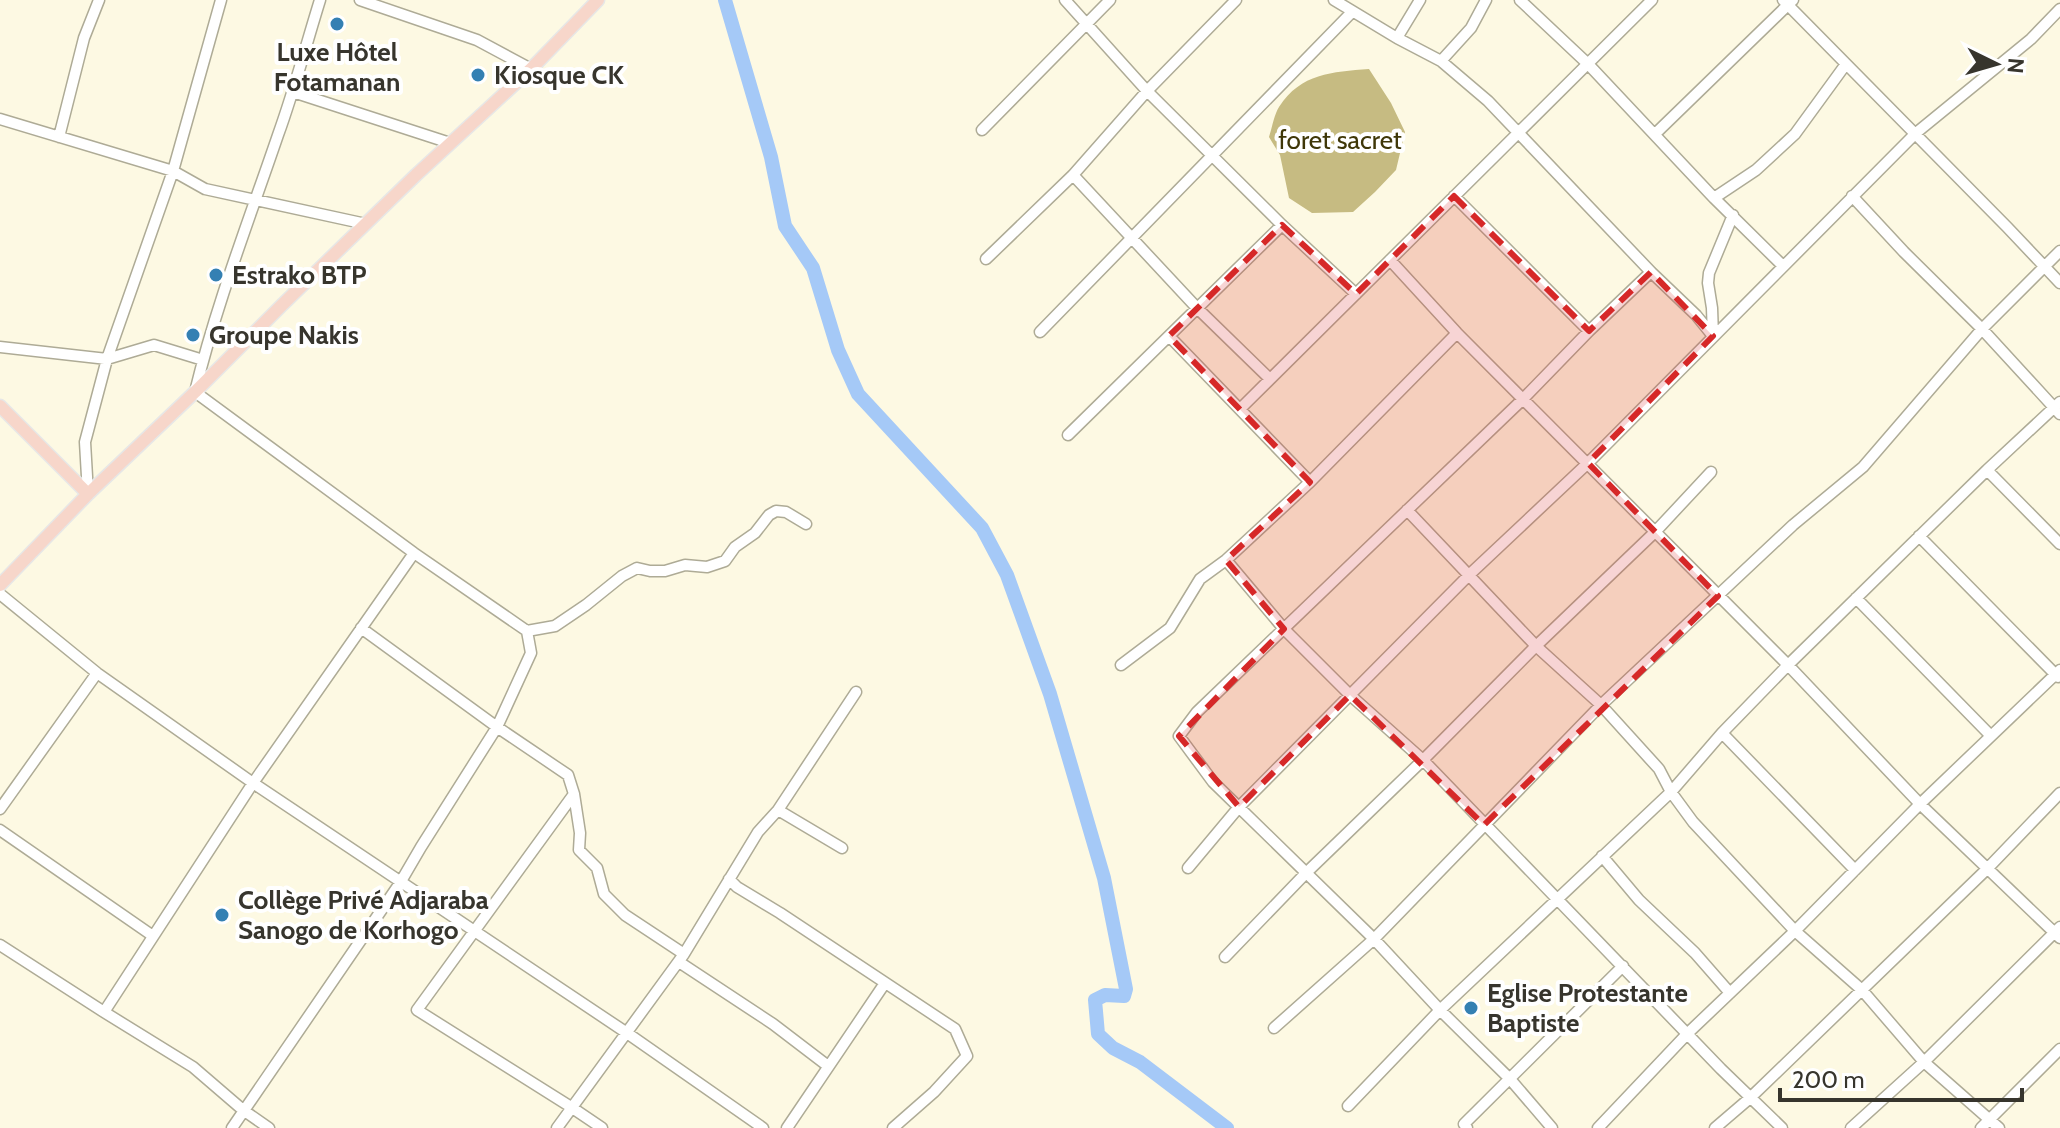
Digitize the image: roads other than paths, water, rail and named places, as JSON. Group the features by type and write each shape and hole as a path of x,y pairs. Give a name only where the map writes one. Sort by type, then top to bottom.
{"main road":[{"path":"0,585 88,494 450,143 531,69 598,0"},
{"path":"0,406 88,494"}],"street":[{"path":"59,137 84,38 99,0"},
{"path":"88,494 85,442 107,359 173,171 221,0"},
{"path":"320,0 195,392 414,553 527,631 555,626 637,568 665,571 685,565 707,567 725,561 735,547 755,533 776,511 786,512 806,524"},
{"path":"360,0 477,40 531,69"},
{"path":"1065,0 1147,91 1356,294"},
{"path":"982,130 1110,0"},
{"path":"986,259 1073,175 1147,91 1236,0"},
{"path":"1334,0 1441,61 1488,101 1713,336"},
{"path":"1397,38 1420,0"},
{"path":"1441,61 1471,28 1486,0"},
{"path":"1520,0 1588,64 1782,265"},
{"path":"1240,409 1651,0"},
{"path":"1188,868 1239,807 1470,574 1588,463 1916,133 2031,39 2060,10 2049,0"},
{"path":"1655,134 1788,2 2060,283"},
{"path":"1040,332 1352,12"},
{"path":"1714,198 1756,170 1795,134 1846,64"},
{"path":"293,92 450,143"},
{"path":"0,119 173,171 205,189 366,224"},
{"path":"1073,175 1130,239 1270,379"},
{"path":"1454,196 1589,331"},
{"path":"1348,1106 1440,1010 1671,792 1722,733 1919,536 1987,470 2058,408 1852,196"},
{"path":"1713,336 1709,273 1733,215"},
{"path":"1068,435 1282,225"},
{"path":"1274,1028 1374,939 1601,705 1793,525 1863,467 1982,329 2060,251"},
{"path":"1390,260 1457,333 1788,665 1920,804 2058,932 1851,1128"},
{"path":"1552,1128 1510,1079 1374,939 1213,782 1179,736 1197,712 1651,272"},
{"path":"1121,665 1170,628 1200,579 1226,560 1310,482 1457,333"},
{"path":"1169,336 1310,482"},
{"path":"0,347 107,359 154,345 203,360"},
{"path":"1987,470 2060,544"},
{"path":"1225,957 1306,873 1655,532 1711,472"},
{"path":"1407,510 1536,646 1601,705 1659,769 1693,822 1795,931 1862,990 1924,1062 1999,1128"},
{"path":"1598,1128 1688,1033 1795,931 1920,804 2059,674 1919,536"},
{"path":"104,1012 253,783 414,553"},
{"path":"1226,560 1284,629 1350,695 1423,760 1782,1128"},
{"path":"0,594 97,673 253,783 627,1033 763,1128"},
{"path":"1856,598 1991,736"},
{"path":"361,628 568,775 580,833 579,850 597,868 604,894 625,915 828,1066"},
{"path":"232,1128 400,883 497,727 531,653 527,631"},
{"path":"0,809 97,673"},
{"path":"557,1128 681,958 758,832 778,810 856,692"},
{"path":"1722,733 1855,870"},
{"path":"1715,1128 1750,1098 1987,869 2060,793"},
{"path":"574,794 417,1010 602,1128"},
{"path":"778,810 842,848"},
{"path":"0,830 153,936"},
{"path":"1602,856 1639,900 1695,953 1730,993"},
{"path":"729,879 955,1029 967,1056 934,1092 893,1128"},
{"path":"0,945 193,1067 269,1128"},
{"path":"1467,1128 1464,1124 1623,966"},
{"path":"787,1128 885,983"},
{"path":"1981,1128 2060,1049"}],"waterway":[{"path":"725,0 771,157 785,226 813,268 838,350 858,394 982,528 1007,575 1050,694 1104,878 1126,989 1124,996 1105,995 1095,1000 1098,1034 1113,1048 1140,1062 1227,1128"}],"place":[{"name":"Luxe Hôtel Fotamanan","path":"337,24"},
{"name":"Kiosque CK","path":"478,75"},
{"name":"Estrako BTP","path":"216,275"},
{"name":"Groupe Nakis","path":"193,335"},
{"name":"Collège Privé Adjaraba Sanogo de Korhogo","path":"222,915"},
{"name":"Eglise Protestante Baptiste","path":"1471,1008"}],"park label":[{"name":"foret sacret","path":"1340,140"}]}
